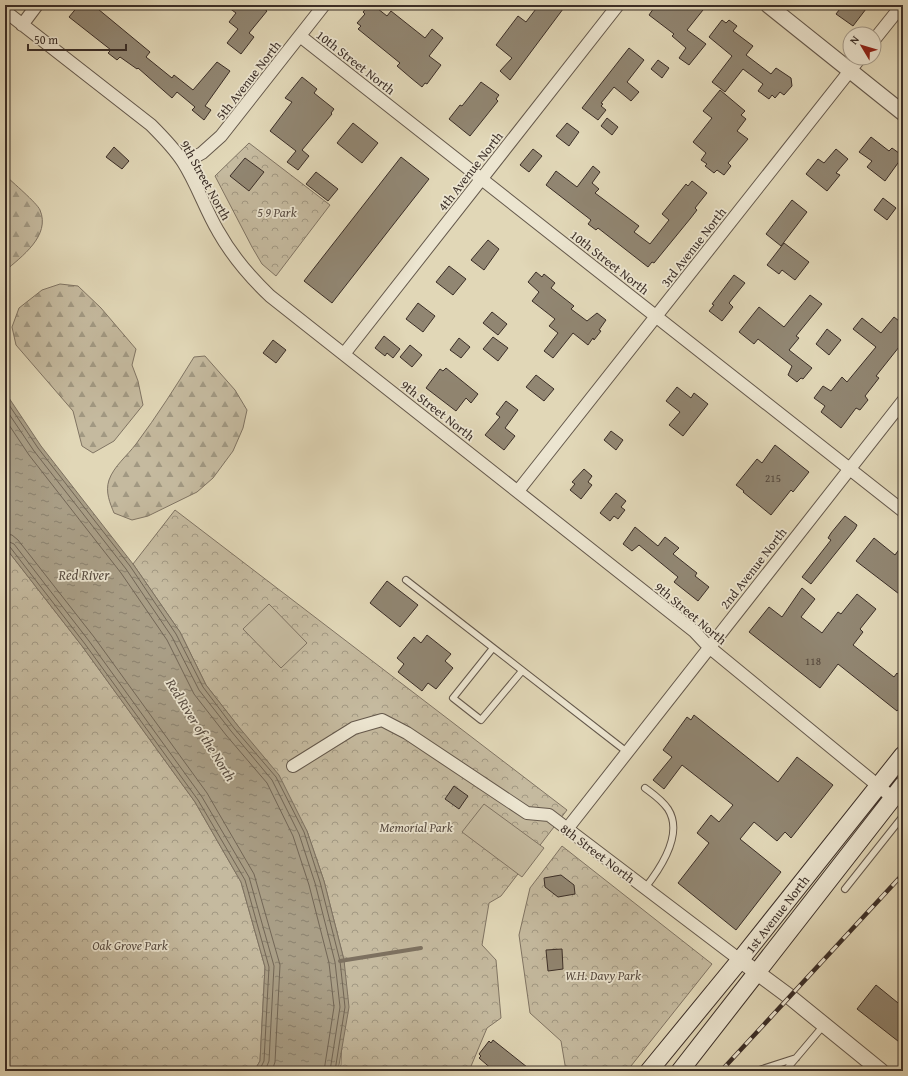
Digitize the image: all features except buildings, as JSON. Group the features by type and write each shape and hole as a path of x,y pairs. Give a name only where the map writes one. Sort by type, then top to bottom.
{"main road":[{"name":"1st Avenue North","path":"649,1071 740,960 903,755"},
{"name":"1st Avenue North","path":"682,1069 898,791"}],"street":[{"path":"22,24 38,5"},
{"name":"5th Avenue North","path":"184,163 202,153 221,136 324,5"},
{"name":"4th Avenue North","path":"344,354 618,5"},
{"path":"768,5 903,113"},
{"path":"882,30 902,5"},
{"name":"9th Street North","path":"5,11 151,125 169,143 184,163 218,231 248,275 272,297 694,631 709,647 878,786 898,791"},
{"name":"10th Street North","path":"300,36 903,511"},
{"name":"3rd Avenue North","path":"518,491 854,66"},
{"name":"2nd Avenue North","path":"567,829 903,401"},
{"name":"8th Street North","path":"293,766 354,728 382,720 407,733 527,813 549,816 757,973 881,1071"}],"lane":[{"path":"406,580 627,752"},
{"path":"493,648 453,698 481,720 522,671"},
{"path":"645,788 658,798 669,810 672,825 670,844 663,863 645,888"},
{"path":"845,889 903,816"},
{"path":"785,1071 824,1025"},
{"path":"756,1071 797,1057"}],"green space":[{"name":"5 9 Park","path":"249,143 330,205 276,276 262,264 215,176"},
{"path":"5,175 38,207 42,220 41,229 33,245 5,271"},
{"path":"60,284 78,286 101,308 136,349 132,365 138,381 143,405 114,441 93,453 82,446 73,411 16,345 12,327 19,308 42,290"},
{"path":"205,356 235,390 247,410 243,428 233,451 213,478 197,492 148,516 132,520 114,513 108,493 108,484 111,475 151,423 194,357"},
{"name":"Memorial Park","path":"175,510 567,810 501,896 489,903 482,945 496,960 501,1018 487,1028 469,1071 338,1071 341,1065 344,960 324,881 307,831 238,726 206,685 180,632 133,564"},
{"name":"Oak Grove Park","path":"5,547 82,646 195,802 241,882 265,967 260,1061 254,1071 5,1071"},
{"path":"269,604 307,643 281,668 243,629"},
{"path":"484,804 544,848 522,877 462,832"},
{"name":"W.H. Davy Park","path":"562,846 712,964 627,1071 566,1071 561,1041 530,1013 519,935 530,888"}],"water":[{"name":"Red River","path":"5,392 41,446 133,564 180,632 206,685 279,775 307,831 324,881 344,960 349,1007 338,1071 254,1071 260,1061 265,967 241,882 195,802 82,646 5,547"}],"waterway":[{"path":"340,961 421,948"}],"railway":[{"path":"721,1071 903,874"}],"water label":[{"name":"Red River of the North","path":"201,730"}]}
